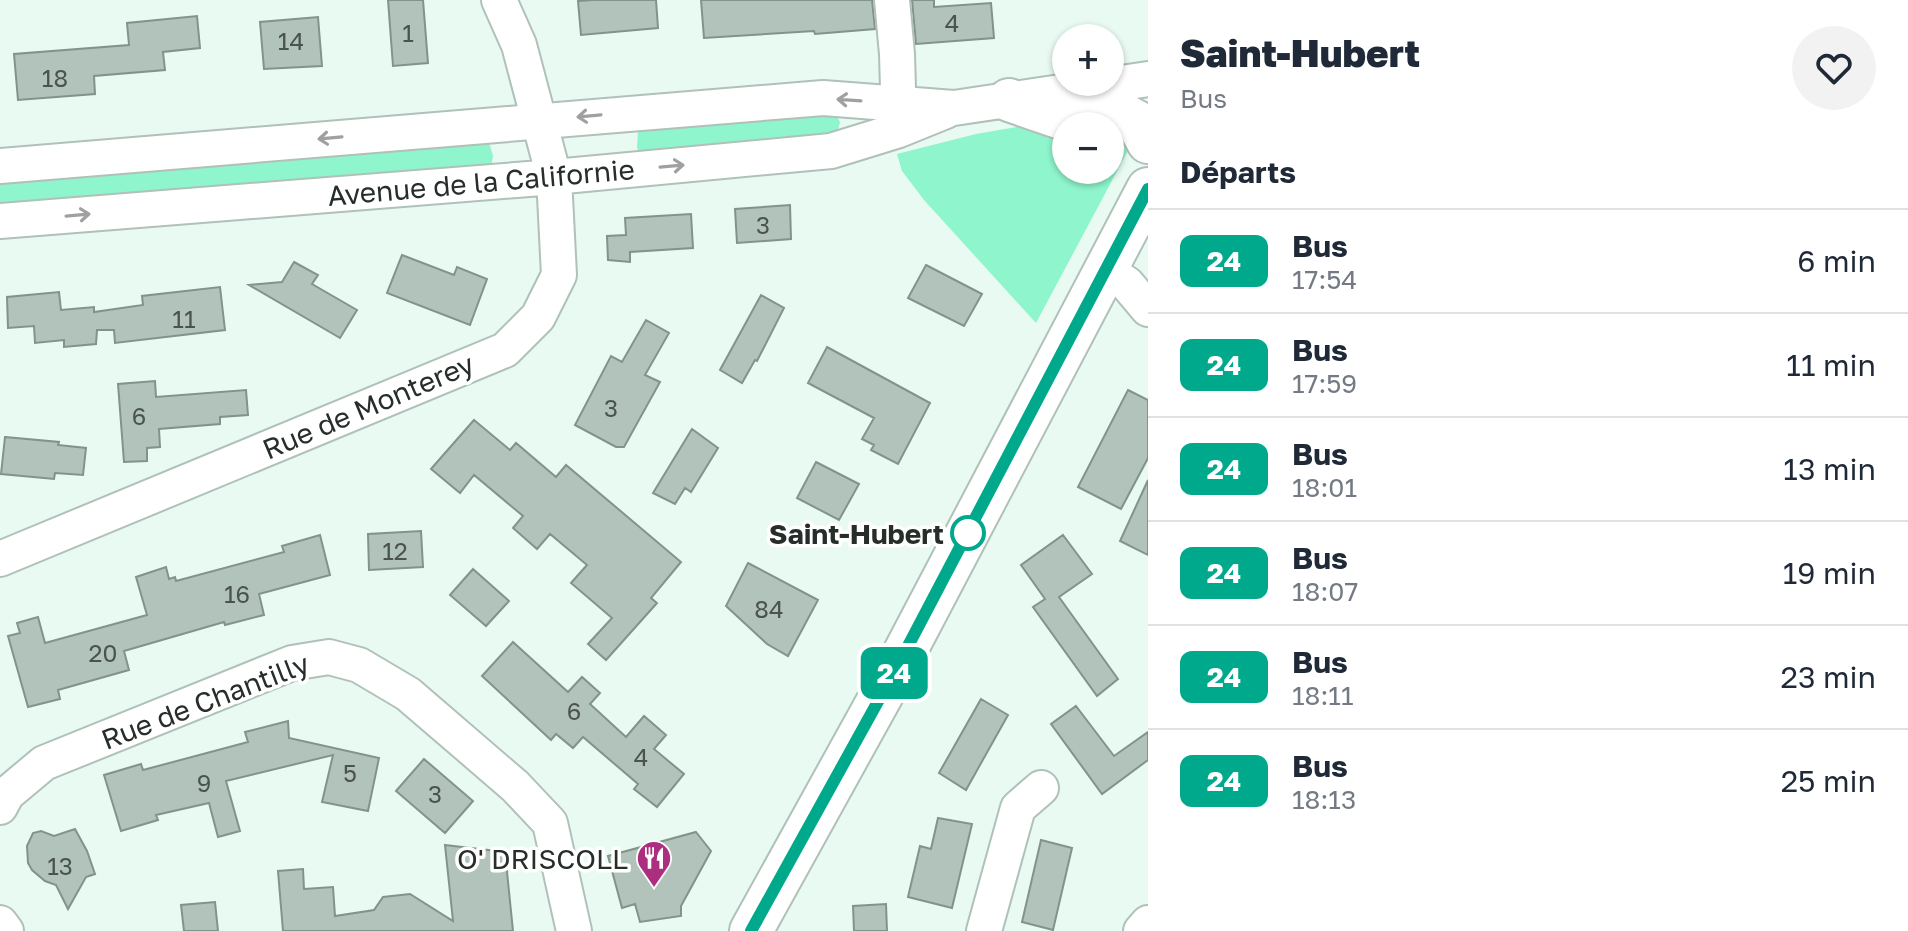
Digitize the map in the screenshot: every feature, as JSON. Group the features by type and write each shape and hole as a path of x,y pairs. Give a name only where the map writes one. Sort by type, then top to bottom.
{"main road":[{"path":"1009,100 1064,119 1113,109 1137,122 1148,142"},
{"path":"751,931 897,667 1148,189"}],"street":[{"name":"Rue de Monterey","path":"0,559 505,350 538,317 559,275 554,177 519,45 499,0"},
{"path":"892,0 899,117"},
{"name":"Avenue de la Californie","path":"0,221 554,177 831,151 899,117 1148,79"},
{"name":"Avenue de la Californie","path":"0,166 823,98 899,117"},
{"path":"1106,270 1127,284 1148,309"},
{"name":"Rue de Chantilly","path":"0,807 7,794 44,763 292,663 329,657 359,665 408,694 515,786 550,823 574,931"},
{"path":"984,931 1018,808 1041,788"},
{"path":"0,923 6,931"},
{"path":"1141,931 1148,923"}],"green space":[{"path":"835,113 840,122 836,138 640,153 637,148 638,130"},
{"path":"1023,126 1052,131 1052,184 1110,184 1036,323 924,200 902,171 897,154"},
{"path":"1124,136 1131,145 1124,158"},
{"path":"489,142 493,156 491,167 0,212 0,176"}],"building":[{"path":"388,0 423,0 428,63 393,66"},
{"path":"656,0 658,28 581,35 578,1"},
{"path":"701,0 872,0 875,29 704,38"},
{"path":"912,0 934,0 934,7 991,3 994,38 916,44"},
{"path":"197,16 200,48 163,52 165,70 94,76 95,94 18,100 14,54 129,45 127,23"},
{"path":"318,17 322,66 264,69 260,22"},
{"path":"790,205 791,239 737,243 735,209"},
{"path":"691,214 693,248 630,252 630,262 608,260 607,236 626,235 625,218"},
{"path":"402,255 454,275 457,267 487,279 470,325 387,293"},
{"path":"294,262 318,275 312,284 357,310 340,338 249,285 282,282"},
{"path":"926,265 982,294 964,326 908,298"},
{"path":"220,287 225,330 115,343 114,330 97,330 96,344 64,347 64,340 35,343 34,326 8,328 7,297 59,292 61,310 94,307 94,312 143,305 142,296"},
{"path":"761,295 784,308 742,383 720,370"},
{"path":"646,320 669,333 645,375 660,382 624,447 616,447 575,425 611,356 622,362"},
{"path":"827,347 930,403 898,464 871,450 874,445 862,439 874,418 808,383"},
{"path":"155,381 156,397 246,390 248,415 220,417 220,424 159,429 160,447 147,448 147,461 124,462 118,384"},
{"path":"1128,390 1148,400 1148,458 1121,509 1078,487"},
{"path":"474,420 510,450 516,443 556,477 566,465 681,562 651,598 657,603 606,660 588,644 612,618 571,583 587,565 550,534 537,549 513,528 523,516 474,475 460,493 431,469"},
{"path":"692,429 718,448 691,492 685,488 675,504 653,493"},
{"path":"5,437 86,448 83,475 55,473 54,479 1,474"},
{"path":"816,462 859,484 839,520 797,498"},
{"path":"1148,480 1148,555 1120,541"},
{"path":"421,531 423,567 369,570 368,534"},
{"path":"320,535 330,575 259,594 264,615 225,625 224,622 124,651 129,670 58,690 60,699 28,707 8,636 20,633 17,623 38,617 45,643 147,615 136,577 166,567 169,579 175,577 176,581 284,552 282,546"},
{"path":"1063,535 1092,574 1059,597 1118,679 1097,696 1033,607 1045,599 1021,565"},
{"path":"748,563 818,600 788,656 767,644 726,606"},
{"path":"473,569 509,601 486,626 450,595"},
{"path":"513,642 568,692 582,677 600,693 590,704 626,737 644,716 666,735 654,749 684,774 657,807 634,789 638,784 583,737 573,748 556,734 551,740 482,676"},
{"path":"981,699 1008,715 966,790 939,773"},
{"path":"1076,706 1114,756 1148,732 1148,760 1102,794 1051,724"},
{"path":"288,721 289,738 379,758 368,811 322,802 333,755 226,781 240,831 218,837 209,803 156,815 158,820 121,831 104,775 141,764 143,770 248,742 245,732"},
{"path":"424,759 473,801 445,833 396,791"},
{"path":"938,818 972,824 952,908 908,897 920,846 931,849"},
{"path":"75,829 95,874 86,877 68,909 56,885 45,881 32,870 28,863 27,846 33,833 41,831 54,836"},
{"name":"O' DRISCOLL","path":"696,832 711,851 681,906 681,916 640,922 635,904 622,908 608,856"},
{"path":"1041,840 1072,848 1053,930 1022,922"},
{"path":"445,845 505,852 513,931 283,931 278,871 303,869 304,889 333,887 335,916 374,910 383,897 410,894 453,921"},
{"path":"215,902 218,931 184,931 181,905"},
{"path":"886,904 887,931 854,931 853,906"}],"bus line":[{"name":"24","path":"751,931 897,667 1148,189"}],"place":[{"name":"Saint-Hubert","path":"968,533"},
{"name":"O' DRISCOLL","path":"654,889"}]}
